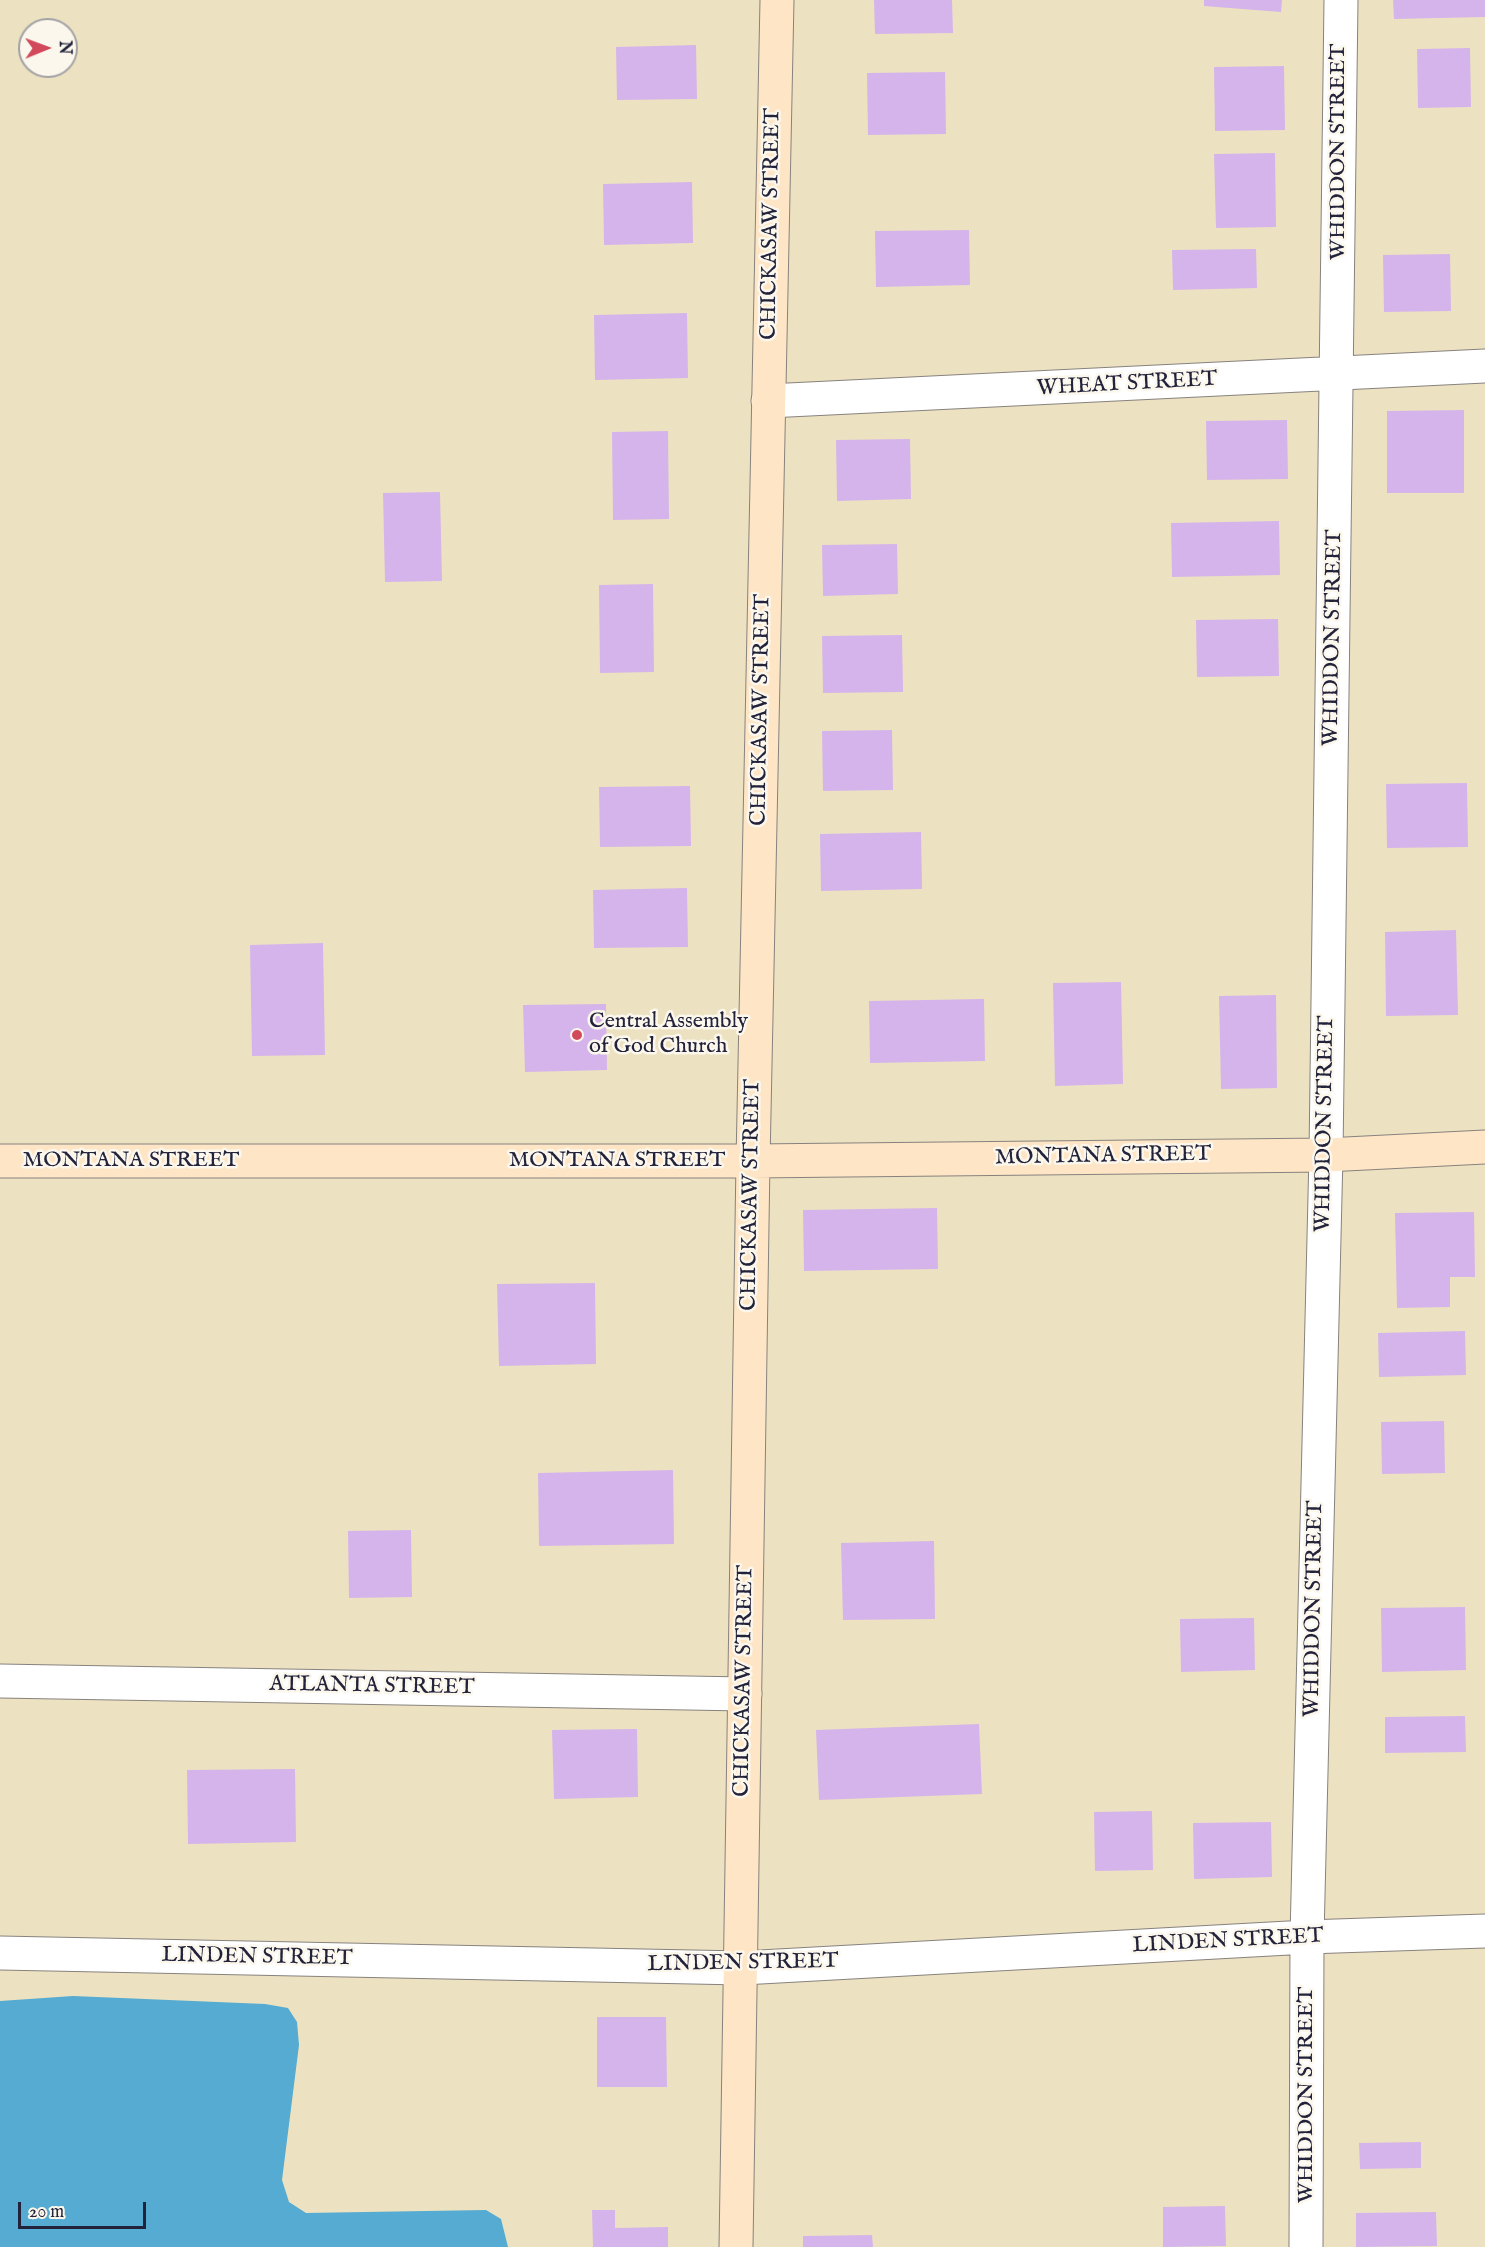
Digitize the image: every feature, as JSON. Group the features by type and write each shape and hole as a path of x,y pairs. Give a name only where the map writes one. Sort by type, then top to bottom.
{"street":[{"name":"CHICKASAW STREET","path":"736,2247 753,1161 777,0"},
{"name":"WHIDDON STREET","path":"1306,2247 1307,1937 1326,1155 1341,0"},
{"name":"WHEAT STREET","path":"768,402 1337,376 1485,366"},
{"name":"MONTANA STREET","path":"0,1161 753,1161 1326,1155 1485,1147"},
{"name":"ATLANTA STREET","path":"0,1681 745,1694"},
{"name":"LINDEN STREET","path":"0,1953 742,1968 1307,1937 1485,1931"}],"water":[{"path":"73,1996 265,2004 288,2008 297,2022 299,2045 282,2180 289,2202 306,2213 486,2210 501,2219 508,2247 0,2247 0,2001"}],"building":[{"path":"874,0 952,0 953,33 875,34"},
{"path":"1204,0 1282,0 1281,12 1204,6"},
{"path":"1393,0 1485,0 1485,17 1394,19"},
{"path":"696,45 697,99 617,100 616,47"},
{"path":"1470,48 1471,107 1418,108 1417,49"},
{"path":"1284,66 1285,130 1215,131 1214,67"},
{"path":"945,72 946,134 868,135 867,73"},
{"path":"1275,153 1276,227 1216,228 1214,154"},
{"path":"692,182 693,243 604,245 603,184"},
{"path":"969,230 970,285 876,287 875,231"},
{"path":"1256,249 1257,288 1173,290 1172,250"},
{"path":"1450,254 1451,311 1384,312 1383,255"},
{"path":"687,313 688,378 595,380 594,315"},
{"path":"1464,410 1464,493 1387,493 1387,411"},
{"path":"1287,420 1288,479 1207,480 1206,421"},
{"path":"668,431 669,519 613,520 612,432"},
{"path":"910,439 911,499 837,501 836,440"},
{"path":"440,492 442,581 385,582 383,493"},
{"path":"1279,521 1280,575 1172,577 1171,523"},
{"path":"897,544 898,594 823,596 822,545"},
{"path":"653,584 654,672 600,673 599,585"},
{"path":"1278,619 1279,676 1197,677 1196,620"},
{"path":"902,635 903,692 823,693 822,636"},
{"path":"892,730 893,790 823,791 822,731"},
{"path":"1467,783 1468,847 1387,848 1386,784"},
{"path":"690,786 691,846 600,847 599,787"},
{"path":"921,832 922,889 821,891 820,834"},
{"path":"687,888 688,947 594,948 593,890"},
{"path":"1456,930 1458,1015 1386,1016 1385,932"},
{"path":"323,943 325,1055 252,1056 250,945"},
{"path":"1121,982 1123,1084 1055,1086 1053,983"},
{"path":"1276,995 1277,1088 1221,1089 1219,996"},
{"path":"984,999 985,1061 870,1063 869,1001"},
{"path":"606,1004 607,1070 525,1072 523,1005"},
{"path":"937,1208 938,1269 804,1271 803,1210"},
{"path":"1474,1212 1475,1277 1450,1277 1450,1307 1397,1308 1395,1213"},
{"path":"595,1283 596,1364 499,1366 497,1284"},
{"path":"1465,1331 1466,1375 1379,1377 1378,1333"},
{"path":"1444,1421 1445,1473 1382,1474 1381,1422"},
{"path":"673,1470 674,1544 539,1546 538,1473"},
{"path":"411,1530 412,1597 349,1598 348,1531"},
{"path":"934,1541 935,1619 843,1620 841,1543"},
{"path":"1465,1607 1466,1670 1382,1672 1381,1608"},
{"path":"1254,1618 1255,1670 1181,1672 1180,1619"},
{"path":"1465,1716 1466,1752 1385,1753 1385,1717"},
{"path":"979,1724 982,1794 819,1800 816,1730"},
{"path":"637,1729 638,1797 554,1799 552,1730"},
{"path":"295,1769 296,1842 188,1844 187,1770"},
{"path":"1152,1811 1153,1870 1095,1871 1094,1812"},
{"path":"1271,1822 1272,1877 1194,1879 1193,1823"},
{"path":"597,2017 666,2017 667,2087 597,2087"},
{"path":"1421,2142 1421,2168 1360,2169 1359,2143"},
{"path":"1225,2206 1226,2246 1163,2247 1163,2207"},
{"path":"592,2210 615,2210 615,2228 668,2227 668,2247 593,2247"},
{"path":"1436,2212 1437,2246 1356,2247 1356,2213"},
{"path":"872,2235 873,2247 803,2247 803,2236"}],"place":[{"name":"Central Assembly of God Church","path":"577,1035"}]}
